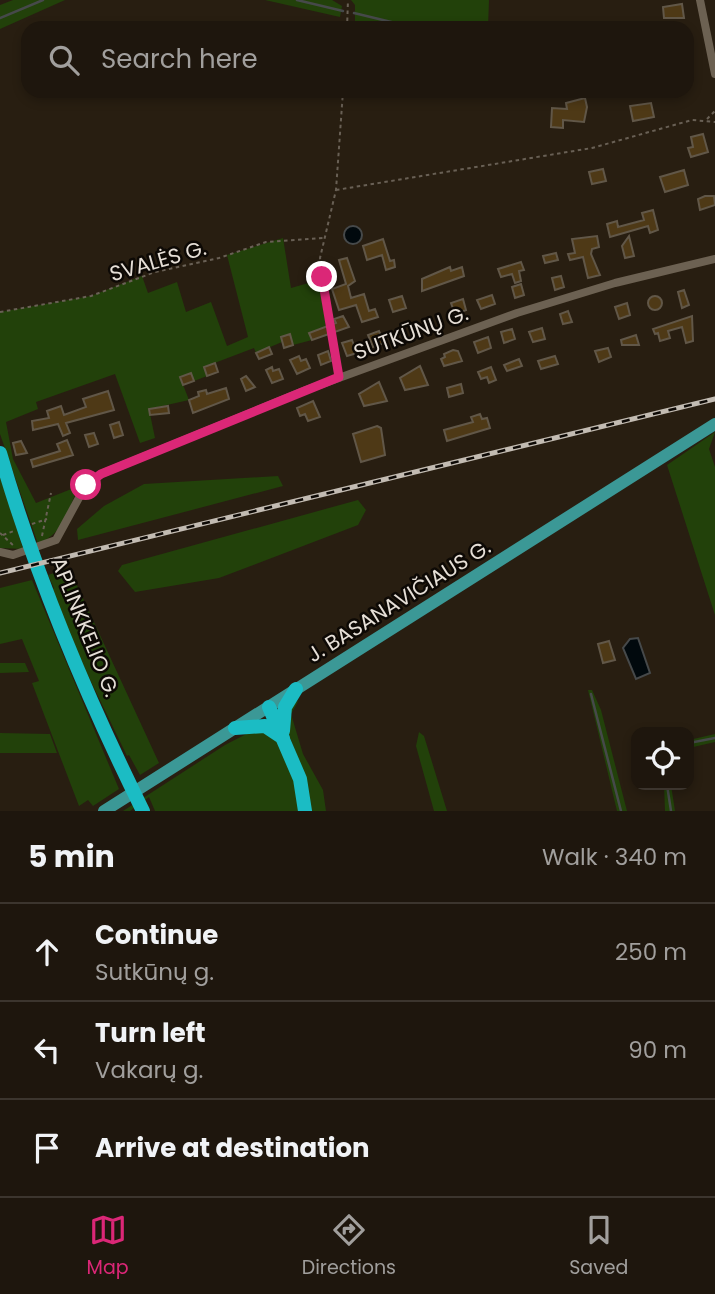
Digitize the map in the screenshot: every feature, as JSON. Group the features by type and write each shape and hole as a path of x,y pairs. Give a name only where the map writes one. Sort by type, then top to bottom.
{"highway":[{"name":"APLINKKELIO G.","path":"0,453 44,586 119,763 143,811"},
{"path":"284,739 283,715 296,689"},
{"path":"269,706 300,779 305,811"},
{"path":"235,728 265,726 284,739"}],"main road":[{"name":"J. BASANAVIČIAUS G.","path":"104,811 715,424"}],"street":[{"path":"700,0 715,74"},
{"name":"SUTKŪNŲ G.","path":"0,552 13,555 56,540 86,485 101,474 339,377 555,301 715,259"}],"path":[{"path":"347,21 348,0"},
{"path":"339,377 320,265 335,190 342,98"},
{"path":"706,120 715,111"},
{"path":"335,190 592,148 670,125 706,120 715,122"},
{"name":"SVALĖS G.","path":"0,312 90,296 155,272 219,258 266,242 324,237"},
{"path":"2,536 47,520"}],"green space":[{"path":"13,0 65,0 0,29 0,5"},
{"path":"265,0 332,0 342,6 340,17"},
{"path":"351,0 489,0 488,21 355,21 355,5"},
{"path":"283,238 291,288 319,280 326,327 310,333 312,340 293,345 289,334 281,337 282,342 256,353 254,348 204,367 207,376 194,381 191,373 180,377 189,400 149,409 155,438 140,443 115,374 36,402 38,409 6,422 13,459 36,503 79,486 60,527 38,544 0,434 0,312 91,296 142,276 148,293 177,282 186,312 211,302 227,346 248,337 227,255"},
{"path":"715,432 709,449 715,467 715,615 667,465"},
{"path":"0,476 23,549 0,548"},
{"path":"278,476 283,486 78,540 77,529 104,506 144,484"},
{"path":"358,500 366,510 358,525 219,578 135,592 118,571 122,565"},
{"path":"69,568 159,763 140,775 129,755 127,756 83,665 51,590 54,588 48,575"},
{"path":"32,580 119,789 93,806 88,800 79,806 32,683 39,681 22,639 0,644 0,588"},
{"path":"0,663 25,663 29,672 0,673"},
{"path":"588,690 592,690 601,710 627,811 617,811"},
{"path":"299,700 291,714 303,754 323,790 326,811 311,811 304,773 288,733 291,707"},
{"path":"256,729 277,739 294,776 299,811 155,811 149,797 130,811 123,811 225,745"},
{"path":"419,732 424,736 447,811 434,811 416,746"},
{"path":"0,733 50,734 57,753 0,753"},
{"path":"715,734 715,742 694,747 694,739"},
{"path":"664,790 672,790 675,811 665,811"}],"shaded area":[{"path":"353,226 359,229 362,235 359,241 353,244 347,241 344,235 347,229"},
{"path":"638,638 650,673 636,679 623,648 630,639"}],"building":[{"path":"682,4 684,18 664,18 663,7"},
{"path":"585,98 587,107 584,122 563,120 563,128 551,127 552,108 567,109 566,103"},
{"path":"651,103 654,117 633,121 630,106"},
{"path":"703,134 708,152 691,157 688,148 693,147 691,137"},
{"path":"603,169 606,181 592,184 589,172"},
{"path":"684,170 688,185 665,192 660,177"},
{"path":"714,196 715,205 700,210 698,199"},
{"path":"653,210 658,230 650,233 648,226 610,237 607,224 617,221 618,227 644,220 642,213"},
{"path":"597,236 599,247 592,249 591,254 600,275 588,278 583,257 570,260 568,254 575,253 572,239"},
{"path":"629,236 634,256 625,258 622,246"},
{"path":"383,239 390,261 394,260 395,267 386,270 382,255 367,260 363,246"},
{"path":"556,253 558,260 545,263 543,256"},
{"path":"347,258 355,281 348,286 351,298 364,294 369,311 375,309 378,317 362,322 356,305 339,310 332,289 346,284 339,260"},
{"path":"521,262 524,270 519,271 521,281 515,283 512,274 501,277 498,269"},
{"path":"450,267 451,271 462,267 464,276 422,291 422,279"},
{"path":"561,276 564,287 555,290 552,278"},
{"path":"521,284 524,295 515,298 512,287"},
{"path":"684,290 689,305 682,308 678,292"},
{"path":"492,295 495,304 481,309 477,300"},
{"path":"402,296 406,308 393,312 389,300"},
{"path":"655,296 660,298 660,308 655,310 650,308 648,303 650,298"},
{"path":"463,299 466,310 455,314 451,303"},
{"path":"627,303 630,315 619,319 615,307"},
{"path":"568,311 572,322 563,324 560,314"},
{"path":"343,316 349,327 312,340 309,333 336,323 334,319"},
{"path":"692,316 693,341 686,343 682,327 668,331 670,338 660,341 658,333 655,334 653,329"},
{"path":"542,328 545,339 533,342 529,332"},
{"path":"512,329 515,339 504,343 501,332"},
{"path":"379,331 384,343 373,347 368,335"},
{"path":"290,334 293,345 284,348 281,337"},
{"path":"636,335 639,345 622,345 621,340"},
{"path":"488,337 491,348 478,353 474,342"},
{"path":"352,340 357,353 347,356 342,343"},
{"path":"269,347 272,354 259,359 256,353"},
{"path":"608,348 611,357 599,362 595,351"},
{"path":"328,351 331,361 321,365 318,355"},
{"path":"458,351 462,361 444,366 441,359 445,357 444,354"},
{"path":"299,356 301,361 306,359 310,368 297,374 290,360"},
{"path":"555,356 558,364 541,369 538,361"},
{"path":"519,359 522,366 507,371 504,365"},
{"path":"215,363 218,372 207,376 204,367"},
{"path":"420,366 428,385 405,390 400,378"},
{"path":"272,367 273,371 279,369 283,379 272,383 266,370"},
{"path":"491,367 496,380 489,383 487,377 481,379 478,372"},
{"path":"191,373 194,381 183,385 180,377"},
{"path":"246,376 255,387 246,391 241,379"},
{"path":"379,382 387,401 364,406 359,394"},
{"path":"461,384 463,393 449,397 447,388"},
{"path":"226,388 229,399 193,413 189,400 199,396 198,392 206,390 207,394"},
{"path":"108,391 114,410 66,423 70,433 63,436 58,424 33,430 32,421 49,418 47,411 61,406 64,415 86,407 83,399"},
{"path":"313,401 320,417 308,421 305,414 300,416 297,408"},
{"path":"168,406 169,413 150,415 149,409"},
{"path":"480,414 482,419 487,418 490,428 447,441 444,430 473,422 471,417"},
{"path":"119,422 123,435 114,438 110,425"},
{"path":"377,426 381,428 385,455 361,462 353,434"},
{"path":"94,433 98,444 89,447 85,435"},
{"path":"67,440 73,455 33,467 31,460 60,451 57,444"},
{"path":"21,441 27,453 16,455 13,443"},
{"path":"609,641 615,660 603,663 598,644"}],"waterway":[{"path":"0,18 43,0"},
{"path":"297,0 343,11"},
{"path":"354,13 387,21"},
{"path":"591,694 621,811"},
{"path":"694,742 715,738"},
{"path":"668,790 671,811"}],"railway":[{"path":"0,573 715,399"}],"route":[{"path":"86,485 101,474 339,377 322,277"}]}
